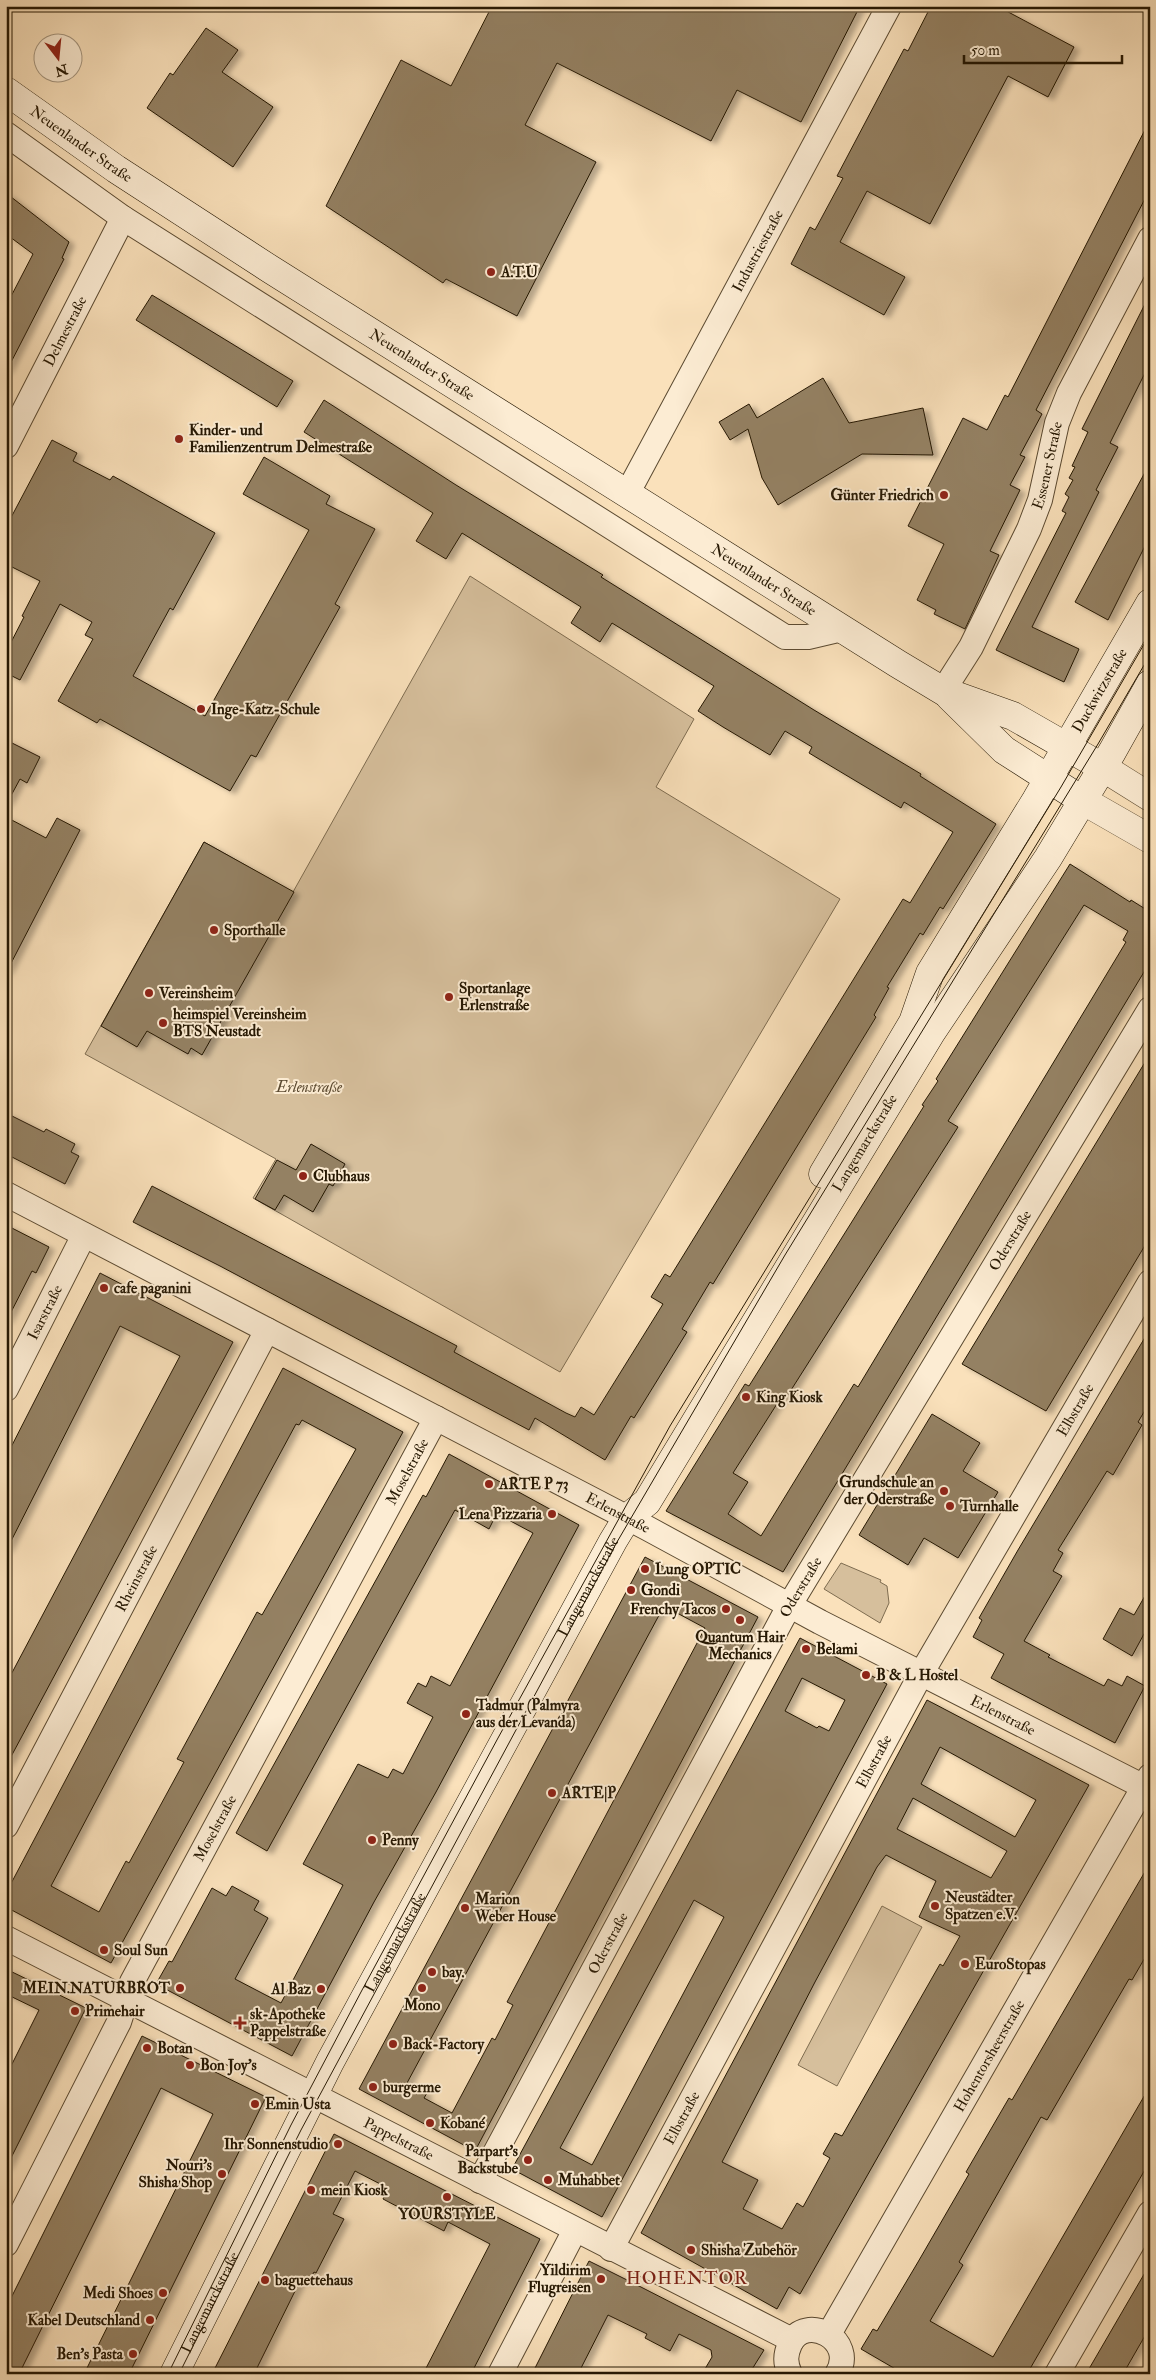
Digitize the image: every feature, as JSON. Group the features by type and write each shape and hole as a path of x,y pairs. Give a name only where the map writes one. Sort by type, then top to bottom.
{"main road":[{"name":"Neuenlander Straße","path":"6,91 116,169 262,264 842,629 943,691 1013,716 1067,746 1150,797"},
{"name":"Duckwitzstraße","path":"1048,778 1150,604"},
{"path":"1102,767 1150,684"},
{"name":"Neuenlander Straße","path":"943,691 1004,750 1082,800 1150,839"},
{"name":"Langemarckstraße","path":"627,1518 647,1502 931,1033 1048,858 1102,767"},
{"name":"Langemarckstraße","path":"174,2374 314,2095 608,1549 627,1518 634,1494 913,1022 930,973 1048,778"}],"street":[{"name":"Industriestraße","path":"627,494 889,6"},
{"name":"Neuenlander Straße","path":"6,134 123,218 785,637 808,637 842,629"},
{"name":"Delmestraße","path":"6,446 123,218"},
{"name":"Essener Straße","path":"943,691 971,648 1029,530 1040,500 1057,423 1070,393 1150,239"},
{"name":"Oderstraße","path":"480,2181 789,1606 1150,1009"},
{"name":"Erlenstraße","path":"6,1194 627,1518 789,1606 921,1674 1148,1784"},
{"name":"Isarstraße","path":"6,1388 84,1235"},
{"name":"Elbstraße","path":"612,2249 921,1674 1150,1282"},
{"name":"Rheinstraße","path":"6,1826 267,1330"},
{"name":"Moselstraße","path":"6,2244 119,2022 132,1982 436,1418"},
{"name":"Hohentorsheerstraße","path":"829,2334 1148,1784"},
{"name":"Pappelstraße","path":"6,1938 792,2340"},
{"path":"1057,2374 1150,2212"},
{"path":"500,2374 575,2230"},
{"path":"790,2374 786,2364 786,2352 792,2340 805,2331 817,2330 829,2334 837,2342 842,2352 840,2373"}],"green space":[{"name":"Sportanlage Erlenstraße","path":"470,576 694,719 656,787 840,899 560,1372 253,1198 276,1159 85,1054 204,842 293,892"},
{"path":"841,1563 881,1580 880,1582 887,1586 889,1603 880,1623 824,1589"},
{"path":"882,1906 922,1927 837,2086 798,2065"}],"building":[{"path":"492,6 860,6 801,122 737,90 711,141 557,63 525,125 596,162 517,316 446,279 443,283 326,206 401,60 451,86"},
{"path":"931,6 997,6 1074,47 1048,97 1008,76 930,224 867,191 840,242 905,277 884,315 791,264 810,227 815,230 843,178 837,176 904,49 908,51"},
{"path":"206,28 238,50 222,72 273,107 233,167 147,108 170,73 173,75"},
{"path":"1150,120 1150,189 1036,410 1042,414 1020,455 1025,457 1010,485 1020,490 990,551 999,555 965,629 934,614 936,610 917,600 944,544 908,526 963,418 987,430 1005,395 1008,397"},
{"path":"6,193 69,242 62,258 64,259 6,372 6,306 33,254 6,234"},
{"path":"1150,294 1150,363 1110,443 1118,447 1096,490 1099,492 1032,627 1079,649 1064,682 996,650 1066,513 1062,511 1069,497 1065,494 1073,480 1069,478 1075,467 1072,466 1088,432 1082,429"},
{"path":"152,295 293,381 277,407 136,320"},
{"path":"823,378 849,423 923,408 933,455 862,454 778,505 762,478 748,429 730,440 719,422 749,404 757,418"},
{"path":"324,400 456,485 603,575 601,577 814,710 921,774 920,776 996,824 943,909 940,907 923,935 920,933 887,987 889,988 874,1015 876,1017 713,1284 710,1282 682,1329 687,1332 634,1418 631,1416 605,1460 535,1418 529,1430 220,1266 133,1222 152,1186 457,1346 454,1352 566,1413 575,1417 581,1407 594,1415 663,1304 651,1297 665,1274 670,1277 903,899 910,903 953,832 904,802 901,808 809,753 812,747 785,731 770,755 723,727 698,711 714,686 612,623 600,642 571,623 581,607 462,533 446,559 416,541 433,513 304,432"},
{"path":"52,440 77,453 73,461 110,480 113,476 215,533 173,610 170,608 133,676 205,716 309,530 243,494 264,457 330,496 326,504 375,529 335,604 340,607 256,757 251,755 230,791 100,719 97,723 58,701 93,639 85,635 92,622 60,604 20,680 6,673 6,652 40,581 6,564 6,527"},
{"path":"1150,463 1150,536 1108,620 1075,602"},
{"path":"6,740 40,757 27,783 20,779 6,805"},
{"path":"6,817 46,838 57,818 80,830 6,973"},
{"name":"Sporthalle","path":"204,842 294,892 202,1055 191,1048 188,1054 147,1031 137,1047 101,1026"},
{"path":"1070,864 1130,902 1131,900 1150,912 1150,962 783,1572 666,1511 745,1384 749,1386 853,1220 924,1106 922,1105 938,1081 936,1079","holes":["1084,905 1128,931 1123,940 1126,942 858,1387 854,1384 761,1536 728,1514 748,1482 733,1473 782,1396 786,1398 958,1127 948,1121"]},
{"path":"1150,1054 1150,1237 1046,1411 962,1364"},
{"path":"6,1113 44,1132 46,1129 75,1144 71,1152 79,1156 65,1184 6,1154"},
{"name":"Clubhaus","path":"311,1144 345,1164 333,1186 329,1184 313,1212 284,1195 275,1210 255,1199 277,1160 296,1170"},
{"path":"6,1225 49,1247 36,1273 32,1271 6,1322"},
{"path":"100,1273 233,1342 6,1766 6,1684 180,1356 120,1326 6,1551 6,1457"},
{"path":"1150,1329 1150,1402 1138,1422 1142,1425 1113,1475 1107,1471 1058,1550 1063,1553 1053,1571 1062,1576 1024,1641 1050,1655 1048,1657 1104,1686 1108,1679 1122,1686 1127,1676 1145,1686 1115,1743 991,1678 1004,1654 973,1637 982,1620 979,1618 1018,1550"},
{"path":"283,1368 403,1432 111,1963 6,1907 6,1893","holes":["302,1420 356,1449 262,1615 257,1612 177,1759 184,1762 129,1863 126,1861 99,1912 51,1886 296,1424 299,1425"]},
{"path":"932,1414 980,1443 963,1471 998,1492 958,1558 924,1538 908,1565 859,1535"},
{"path":"449,1454 579,1525 292,2056 156,1984 169,1961 172,1962 212,1888 226,1896 232,1886 259,1901 254,1910 268,1918 235,1979 281,2003 343,1885 303,1864 358,1764 388,1778 393,1769 403,1774 433,1717 407,1703 418,1683 426,1687 431,1676 450,1686 533,1533 503,1517 501,1520 495,1517 489,1529 455,1510 267,1851 236,1833 423,1495 426,1497"},
{"path":"645,1557 758,1617 475,2151 359,2089","holes":["664,1606 705,1628 507,2002 513,2005 495,2040 492,2038 452,2113 424,2098 427,2093 407,2083"]},
{"path":"1150,1587 1150,1623 1132,1656 1103,1639 1120,1608 1134,1615"},
{"path":"800,1638 887,1684 602,2217 512,2169","holes":["802,1678 845,1700 829,1731 819,1726 817,1728 785,1711","694,1900 724,1917 592,2165 560,2148"]},
{"path":"927,1700 1089,1785 800,2294 789,2287 777,2309 641,2233","holes":["940,1747 1036,1800 1015,1837 921,1784","913,1798 1007,1851 991,1878 897,1829","886,1855 936,1881 919,1917 960,1936 943,1966 940,1964 842,2136 835,2133 823,2154 830,2158 803,2207 797,2203 782,2229 743,2209 758,2180 722,2162 877,1867"]},
{"path":"1150,1863 1150,1949 1132,1980 1129,1979 1047,2120 1041,2117 959,2262 963,2265 930,2321 993,2357 1150,2086 1150,2161 1027,2374 904,2374 861,2349 873,2329 877,2331 969,2174 966,2172 1009,2098 1012,2100"},
{"path":"6,1969 86,2008 6,2168 6,2076 39,2010 6,1994"},
{"path":"142,2036 266,2097 129,2374 84,2374 213,2114 161,2088 19,2374 6,2374 6,2308"},
{"path":"334,2134 540,2239 471,2374 423,2374 490,2244 448,2222 444,2231 383,2199 388,2188 355,2171 333,2214 344,2219 316,2273 314,2272 308,2283 301,2279 254,2374 212,2374"},
{"path":"589,2261 764,2350 749,2374 702,2374 712,2357 711,2350 679,2334 670,2351 645,2338 647,2334 608,2315 578,2374 532,2374"},
{"path":"1150,2264 1150,2327 1123,2374 1086,2374"}],"tram line":[{"path":"168,2374 291,2125 361,1992 670,1426 1061,787 1150,634"},
{"path":"179,2374 301,2130 617,1542 785,1255 1098,744 1150,655"}],"place":[{"name":"A.T.U","path":"491,272"},
{"name":"Kinder- und Familienzentrum Delmestraße","path":"179,439"},
{"name":"Günter Friedrich","path":"944,495"},
{"name":"Inge-Katz-Schule","path":"201,709"},
{"name":"Sporthalle","path":"214,930"},
{"name":"Vereinsheim","path":"149,993"},
{"name":"Sportanlage Erlenstraße","path":"449,997"},
{"name":"heimspiel Vereinsheim BTS Neustadt","path":"163,1023"},
{"name":"Clubhaus","path":"303,1176"},
{"name":"cafe paganini","path":"104,1288"},
{"name":"King Kiosk","path":"746,1397"},
{"name":"ARTE P 73","path":"489,1484"},
{"name":"Grundschule an der Oderstraße","path":"944,1491"},
{"name":"Turnhalle","path":"950,1506"},
{"name":"Lena Pizzaria","path":"552,1514"},
{"name":"Lung OPTIC","path":"645,1569"},
{"name":"Gondi","path":"631,1590"},
{"name":"Frenchy Tacos","path":"726,1609"},
{"name":"Quantum Hair Mechanics","path":"740,1620"},
{"name":"Belami","path":"806,1649"},
{"name":"B & L Hostel","path":"866,1675"},
{"name":"Tadmur (Palmyra aus der Levanda)","path":"466,1714"},
{"name":"ARTE|P","path":"552,1793"},
{"name":"Penny","path":"372,1840"},
{"name":"Neustädter Spatzen e.V.","path":"935,1906"},
{"name":"Marion Weber House","path":"465,1908"},
{"name":"Soul Sun","path":"104,1950"},
{"name":"EuroStopas","path":"965,1964"},
{"name":"bay.","path":"432,1972"},
{"name":"MEIN.NATURBROT","path":"180,1988"},
{"name":"Mono","path":"422,1988"},
{"name":"Al Baz","path":"321,1989"},
{"name":"Primehair","path":"75,2011"},
{"name":"sk-Apotheke Pappelstraße","path":"240,2023"},
{"name":"Back-Factory","path":"393,2044"},
{"name":"Botan","path":"147,2048"},
{"name":"Bon Joy's","path":"190,2065"},
{"name":"burgerme","path":"373,2087"},
{"name":"Emin Usta","path":"255,2104"},
{"name":"Kobané","path":"430,2123"},
{"name":"Ihr Sonnenstudio","path":"338,2144"},
{"name":"Parpart's Backstube","path":"528,2160"},
{"name":"Nouri's Shisha Shop","path":"222,2174"},
{"name":"Muhabbet","path":"548,2180"},
{"name":"mein Kiosk","path":"311,2190"},
{"name":"YOURSTYLE","path":"447,2197"},
{"name":"Shisha Zubehör","path":"691,2250"},
{"name":"Yildirim Flugreisen","path":"601,2279"},
{"name":"baguettehaus","path":"265,2280"},
{"name":"Medi Shoes","path":"163,2293"},
{"name":"Kabel Deutschland","path":"150,2320"},
{"name":"Ben's Pasta","path":"133,2354"}],"district":[{"name":"HOHENTOR","path":"687,2278"}]}
